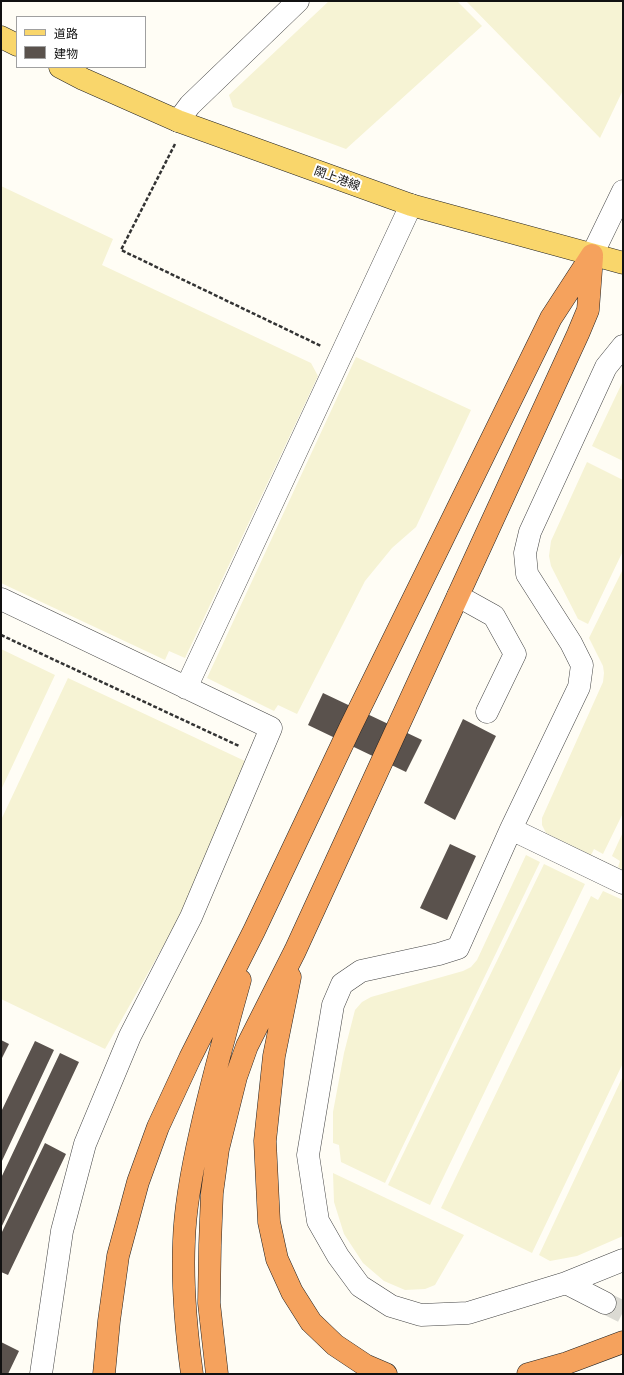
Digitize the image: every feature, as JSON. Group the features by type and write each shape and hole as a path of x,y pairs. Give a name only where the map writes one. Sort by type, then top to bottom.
{"highway":[{"path":"217,1374 209,1303 212,1193 218,1149 236,1077 247,1046 295,951 578,334 588,310 592,255"},
{"path":"104,1374 109,1320 118,1256 138,1182 158,1127 190,1058 254,931 350,728 551,318 592,255"},
{"path":"192,1374 184,1289 184,1240 190,1190 195,1157 214,1072 254,931"},
{"path":"295,951 274,1056 265,1141 269,1222 275,1251 277,1259 292,1292 311,1322 335,1345 365,1365 386,1374"},
{"path":"528,1374 566,1363 623,1342"}],"main road":[{"path":"1,37 16,44"},
{"name":"閖上港線","path":"62,68 181,123 411,206 623,263"}],"street":[{"path":"181,123 190,105 298,1"},
{"path":"592,255 623,191"},
{"path":"186,688 411,206"},
{"path":"623,346 606,367 530,532 525,553 526,574 571,643 582,665 579,686 511,829 458,948 438,954 361,971 342,984 333,1005 308,1155 318,1221 338,1256 360,1286 391,1306 421,1315 468,1313 566,1283 623,1260"},
{"path":"458,596 494,616 515,654 487,712"},
{"path":"1,599 271,728 191,917 130,1036 85,1144 62,1231 41,1374"},
{"path":"511,829 623,883"},
{"path":"566,1283 605,1303"}],"path":[{"path":"181,123 121,250 341,355"},
{"path":"1,635 259,756"}],"shaded area":[{"path":"329,1 457,1 482,26 346,149 233,107 229,95"},
{"path":"466,1 623,1 623,90 600,138"},
{"path":"1,186 113,239 102,265 311,363 318,376 185,658 169,651 165,660 1,583"},
{"path":"356,357 471,410 416,527 392,548 365,581 297,714 278,705 274,711 207,678"},
{"path":"623,381 623,461 592,446"},
{"path":"587,462 623,480 623,551 588,624 578,619 551,566 549,556 551,541"},
{"path":"623,569 623,813 603,854 594,849 591,855 546,833 542,825 542,818 603,682 603,666 589,638"},
{"path":"1,649 55,675 1,790"},
{"path":"68,678 247,762 187,904 105,1049 1,999 1,820"},
{"path":"623,832 623,870 618,867 620,861 612,856"},
{"path":"526,855 540,862 385,1183 341,1162 339,1145 333,1143 333,1112 344,1053 355,1010 362,1002 371,997 463,971 471,967 477,960"},
{"path":"544,864 585,884 430,1205 388,1185"},
{"path":"603,891 623,900 623,1063 532,1253 441,1208 591,896 598,900"},
{"path":"623,1076 623,1236 577,1256 550,1261 539,1255"},
{"path":"333,1173 464,1235 435,1285 425,1289 405,1290 384,1281 363,1263 344,1234 334,1202"}],"building":[{"path":"323,693 422,740 406,772 308,725"},
{"path":"463,719 496,736 455,820 424,803"},
{"path":"450,844 476,856 447,920 420,908"},
{"path":"1,1040 9,1044 1,1060"},
{"path":"35,1041 54,1050 1,1163 1,1112"},
{"path":"60,1053 79,1062 1,1228 1,1178"},
{"path":"45,1143 66,1154 8,1275 1,1272 1,1234"},
{"path":"1,1342 19,1351 8,1374 1,1374"}],"tunnel":[{"path":"605,1303 623,1312"}]}
